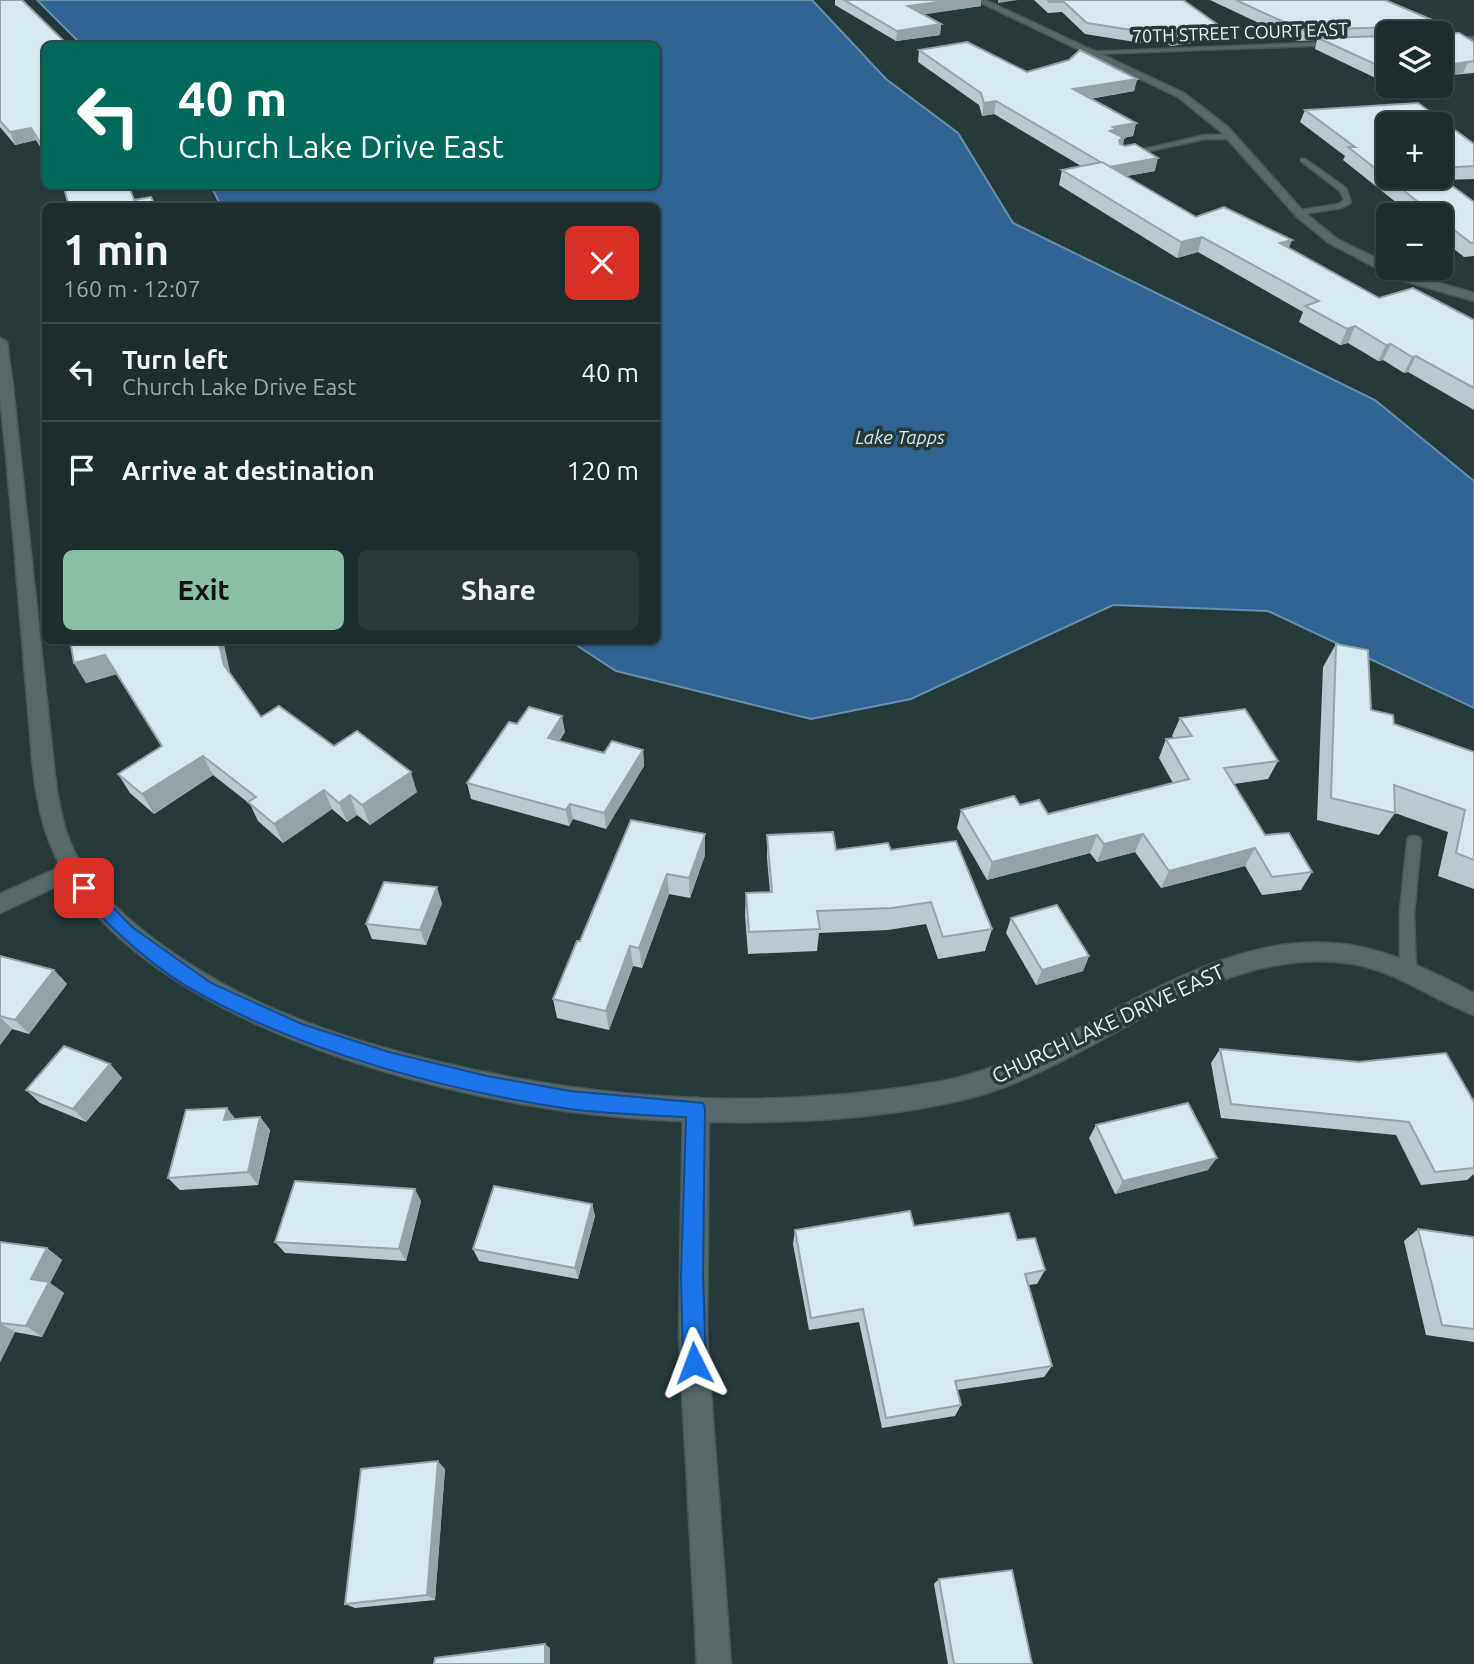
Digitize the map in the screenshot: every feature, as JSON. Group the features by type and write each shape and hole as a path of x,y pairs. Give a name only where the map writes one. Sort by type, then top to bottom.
{"street":[{"path":"979,0 1181,95 1228,134 1299,213 1333,241 1381,267 1423,284 1474,297"},
{"name":"CHURCH LAKE DRIVE EAST","path":"0,342 51,813 62,847 84,888 126,932 205,988 297,1031 389,1061 570,1100 757,1111 878,1102 935,1094 990,1080 1051,1054 1229,968 1267,956 1348,953 1408,972 1474,1005"},
{"path":"0,904 73,869"},
{"path":"696,1109 693,1172 693,1337 714,1664"}],"lane":[{"path":"1453,40 1474,39"},
{"name":"70TH STREET COURT EAST","path":"1092,52 1334,44"},
{"path":"1119,152 1228,134"},
{"path":"1299,213 1341,206 1348,201 1343,190 1303,160"},
{"path":"1408,972 1407,913 1414,841"}],"water":[{"name":"Lake Tapps","path":"37,0 812,0 886,79 958,133 1013,223 1375,400 1474,481 1474,708 1268,611 1113,605 911,699 811,719 616,671 575,644 660,644 660,203 220,203 212,189 660,189 660,42 79,42"}],"building":[{"path":"0,0 22,0 65,42 42,42 42,146 31,128 10,132 0,121"},
{"path":"844,0 952,0 908,6 941,24 897,31"},
{"path":"1047,0 1183,0 1224,29 1174,35 1158,27 1151,33 1087,23 1064,2"},
{"path":"1236,0 1385,0 1435,21 1376,21 1376,28 1301,30"},
{"path":"1453,33 1459,33 1474,42 1474,61 1453,64"},
{"path":"1376,36 1376,65 1318,38"},
{"path":"967,42 1027,72 1069,60 1080,50 1137,79 1073,89 1136,123 1113,127 1117,129 1110,131 1124,138 1119,140 1120,144 1135,144 1158,158 1109,167 996,101 984,103 981,93 919,50"},
{"path":"1418,103 1430,112 1376,112 1376,169 1348,147 1355,147 1305,110"},
{"path":"1453,129 1474,144 1474,166 1453,167"},
{"path":"1102,162 1196,217 1224,207 1292,240 1280,243 1379,298 1413,288 1474,320 1474,388 1416,356 1412,357 1391,344 1386,345 1355,326 1347,329 1305,306 1319,301 1202,237 1181,242 1062,170"},
{"path":"1453,187 1474,202 1474,243 1453,229 1453,203 1420,203 1402,189 1453,189"},
{"path":"64,189 130,189 134,200 151,197 154,203 68,203"},
{"path":"71,644 219,644 224,665 261,717 279,706 334,746 357,731 411,772 362,805 350,795 339,803 324,790 274,824 248,802 256,797 203,756 142,794 118,774 162,746 105,655 74,663"},
{"path":"1336,644 1368,650 1371,710 1393,715 1394,724 1474,752 1474,860 1456,853 1465,810 1394,785 1395,813 1331,798"},
{"path":"529,707 562,716 548,738 604,753 612,741 643,750 604,813 570,804 566,810 467,783 509,722 517,724"},
{"path":"1245,709 1278,761 1224,768 1265,835 1289,833 1312,872 1272,877 1255,848 1169,871 1143,834 1104,844 1097,835 992,862 961,810 1014,796 1020,805 1039,800 1048,814 1189,779 1166,739 1192,736 1180,718"},
{"path":"631,820 705,834 689,878 667,874 639,948 630,946 606,1011 553,999 577,941 580,941"},
{"path":"833,832 836,850 888,843 891,850 956,841 992,929 943,937 931,902 892,908 817,911 820,929 749,932 746,893 772,892 767,835"},
{"path":"384,882 437,887 420,930 366,924"},
{"path":"1057,905 1089,956 1042,970 1011,918"},
{"path":"0,956 54,970 15,1020 0,1016"},
{"path":"64,1046 110,1064 73,1109 26,1090"},
{"path":"1220,1049 1359,1062 1446,1053 1474,1102 1474,1168 1435,1172 1409,1122 1231,1104"},
{"path":"1188,1103 1217,1158 1123,1181 1096,1125"},
{"path":"227,1108 224,1120 260,1117 248,1172 168,1178 186,1110"},
{"path":"295,1181 415,1189 399,1249 275,1242"},
{"path":"494,1186 592,1204 575,1268 473,1249"},
{"path":"910,1211 914,1226 1009,1213 1017,1240 1035,1238 1045,1270 1025,1274 1052,1366 955,1381 961,1405 886,1418 863,1309 811,1318 795,1230"},
{"path":"1418,1229 1474,1237 1474,1329 1442,1325"},
{"path":"0,1242 47,1248 31,1279 49,1282 26,1326 0,1323"},
{"path":"438,1461 427,1595 345,1604 361,1469"},
{"path":"1012,1570 1032,1664 954,1664 939,1579"},
{"path":"545,1644 545,1664 434,1664 435,1658"}],"route":[{"path":"84,888 126,932 205,988 297,1031 389,1061 487,1084 570,1100 696,1109 692,1276 694,1363"}]}
